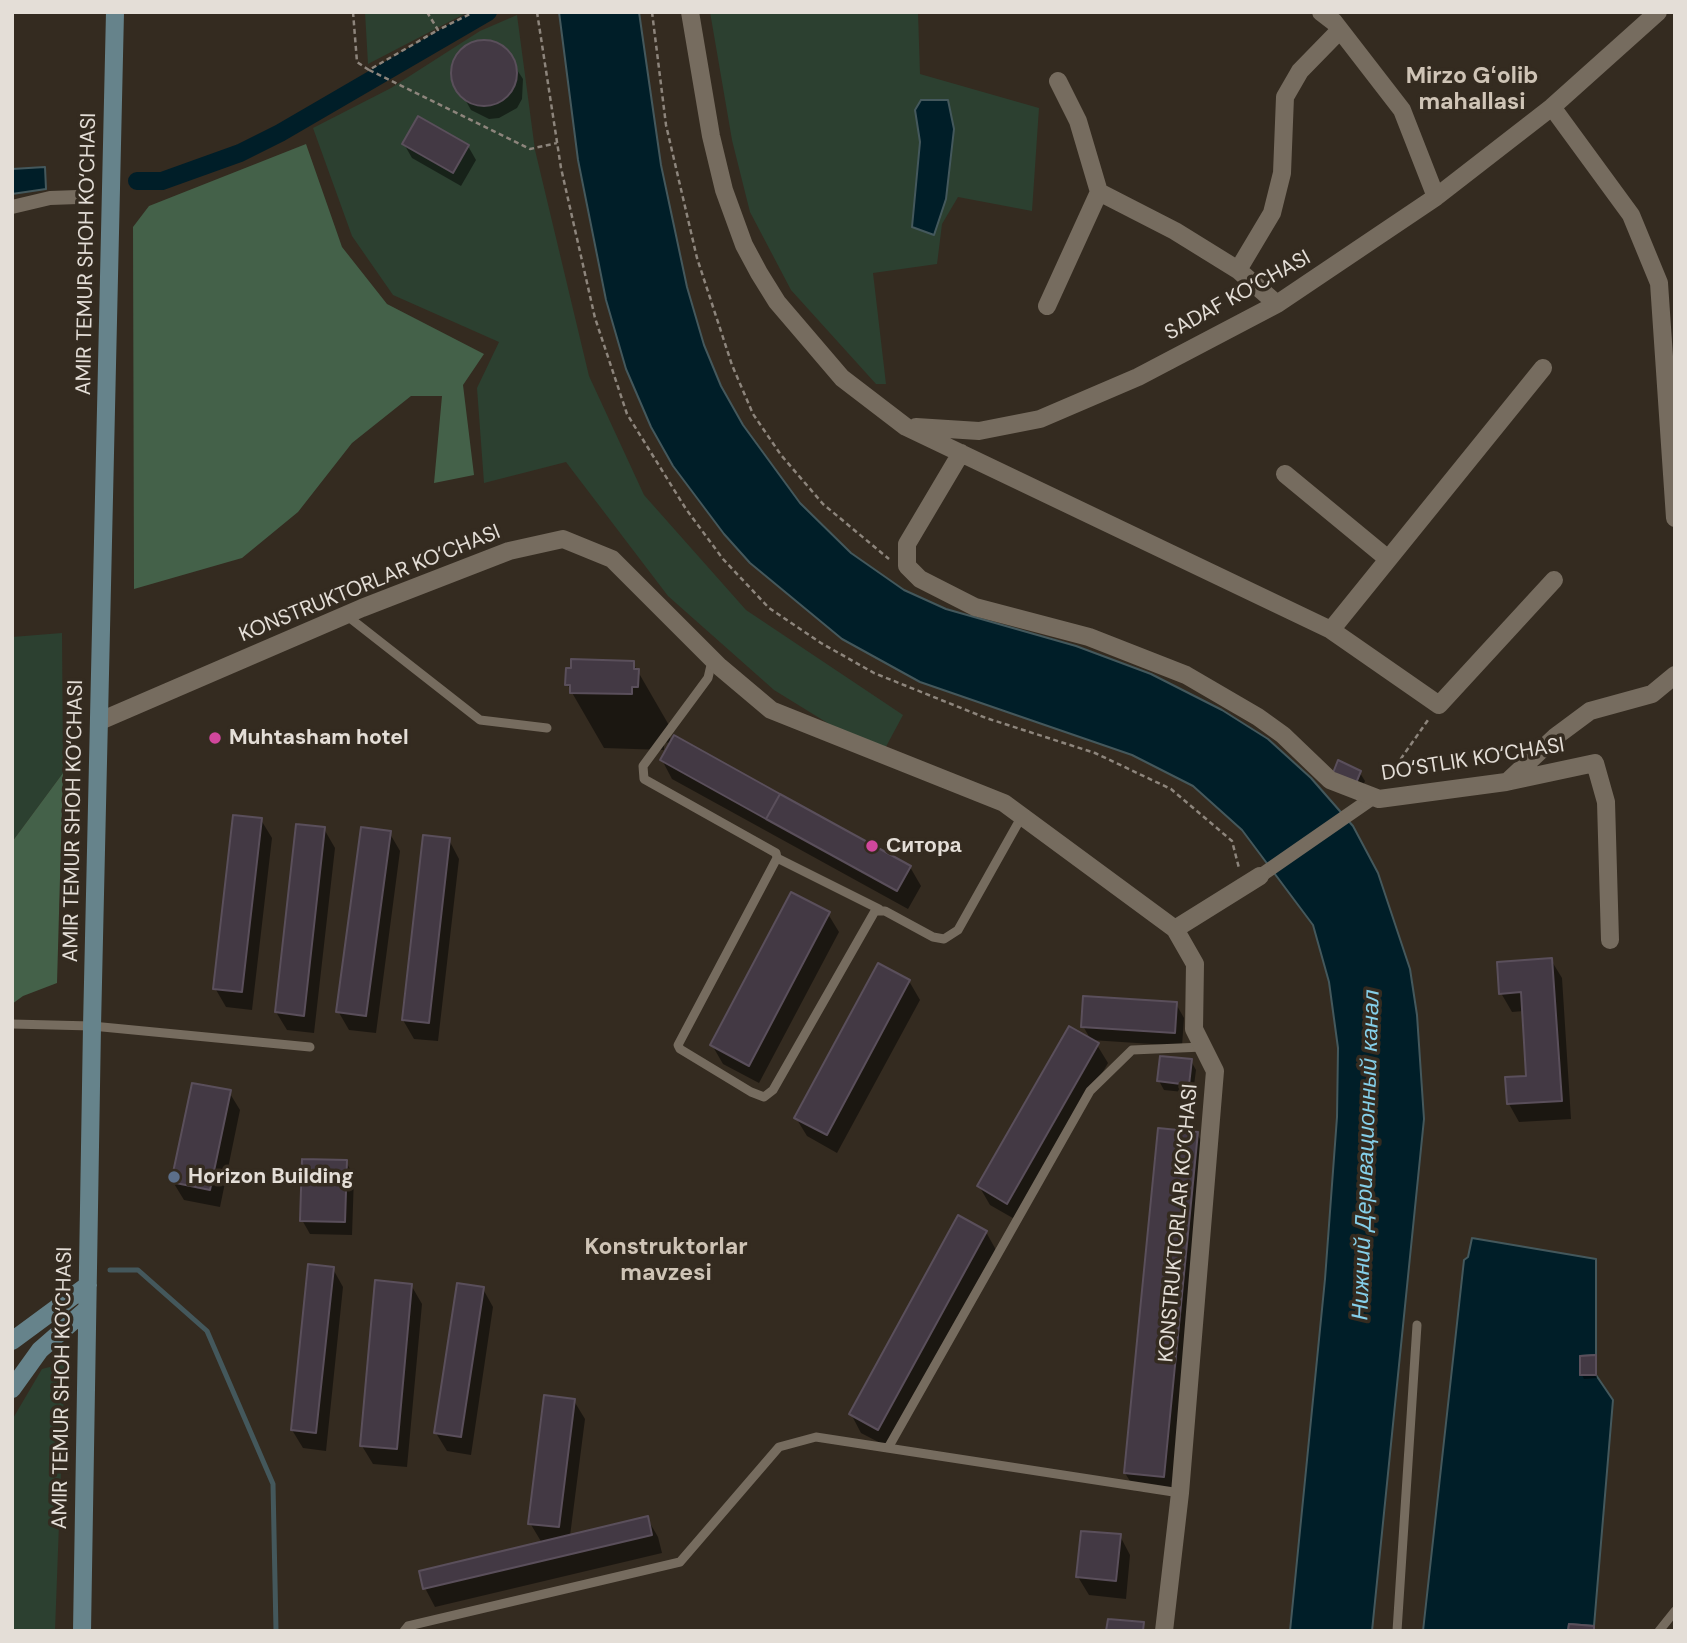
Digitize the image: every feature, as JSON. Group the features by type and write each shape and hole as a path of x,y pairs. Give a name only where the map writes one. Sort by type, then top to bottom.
{"main road":[{"name":"AMIR TEMUR SHOH KO‘CHASI","path":"82,1631 92,1026 115,12"},
{"path":"12,1341 88,1285"},
{"path":"12,1389 40,1350 87,1309"}],"street":[{"path":"690,12 711,136 724,190 754,264 777,302 842,377 906,427 1331,630 1439,705 1555,580"},
{"name":"SADAF KO‘CHASI","path":"906,427 979,431 1040,419 1138,377 1277,304 1436,197 1552,107 1653,14"},
{"path":"1238,270 1272,212 1282,173 1285,97 1335,19 1402,110 1436,197"},
{"path":"1047,306 1099,192 1078,121 1058,80"},
{"path":"1552,107 1631,215 1659,283 1675,518"},
{"path":"1099,192 1175,231 1238,270 1277,304"},
{"path":"12,207 50,198 78,197"},
{"path":"1331,630 1543,368"},
{"path":"907,544 961,453"},
{"path":"1285,474 1388,559"},
{"name":"KONSTRUKTORLAR KO‘CHASI","path":"100,721 346,615 509,551 563,539 612,559 713,659 771,710 1004,803 1175,929 1195,964 1194,1029 1214,1072 1180,1493 1164,1631"},
{"name":"DO‘STLIK KO‘CHASI","path":"907,544 907,566 920,579 975,607 1031,619 1089,637 1186,675 1266,723 1330,780 1379,799 1506,782 1595,763 1606,802 1610,940"},
{"path":"1506,782 1555,737 1590,711 1652,694 1675,675"},
{"path":"1175,929 1245,886 1374,797"}],"lane":[{"path":"346,615 480,720 547,728"},
{"path":"713,659 708,678 643,766 645,779 776,853 777,858 933,937 944,939 958,930 1022,814"},
{"path":"777,858 678,1045 680,1049 751,1091 764,1097 773,1090 870,918 879,909"},
{"path":"12,1024 92,1026 310,1047"},
{"path":"888,1448 1090,1091 1132,1050 1203,1046"},
{"path":"1397,1631 1417,1325"},
{"path":"404,1631 408,1626 680,1563 779,1447 816,1437 1180,1493"},
{"path":"1659,1631 1675,1611"}],"path":[{"path":"354,12 356,62 530,149 557,143"},
{"path":"427,12 438,30"},
{"path":"370,70 474,12"},
{"path":"537,12 557,143 595,318 627,414 685,509 723,559 769,608 821,643 874,673 986,718 1095,753 1171,789 1232,841 1245,886"},
{"path":"652,12 666,125 697,258 732,365 753,414 781,455 823,504 857,534 890,560 907,544"},
{"path":"1374,797 1439,705"}],"green space":[{"path":"365,12 468,12 368,64"},
{"path":"710,12 918,12 920,74 1039,108 1032,211 958,197 942,224 937,264 873,273 886,384 876,384 791,290 750,212 732,140"},
{"path":"517,15 535,150 589,376 644,495 746,610 903,715 881,756 774,690 668,596 566,462 484,483 477,388 499,342 393,295 352,236 313,128 391,88 480,31"},
{"path":"306,144 342,247 387,304 484,354 463,385 474,475 434,483 442,396 411,396 352,443 298,512 242,558 134,589 133,227 149,206"},
{"path":"62,633 63,773 12,842 12,637"},
{"path":"63,773 57,983 23,996 12,1004 12,842"},
{"path":"65,1363 55,1631 12,1631 12,1420 42,1369"}],"water":[{"name":"Нижний Деривационный канал","path":"559,12 639,12 661,165 687,287 704,345 721,386 743,425 800,503 851,553 904,590 946,609 1076,646 1151,674 1222,710 1268,739 1311,778 1353,826 1378,873 1410,969 1417,1015 1424,1119 1372,1631 1290,1631 1325,1279 1337,1117 1338,1048 1329,982 1313,925 1242,830 1193,786 1132,755 920,682 842,639 750,563 724,534 673,466 651,427 626,369 606,300 578,160"},
{"path":"921,100 948,100 954,129 946,199 934,235 912,227 920,142 915,110"},
{"path":"45,167 46,189 12,194 12,169"},
{"path":"1472,1238 1596,1259 1596,1355 1580,1356 1580,1375 1596,1375 1613,1400 1594,1626 1569,1624 1568,1631 1423,1631 1464,1260 1468,1257"}],"building":[{"path":"484,40 497,42 507,50 515,60 515,86 507,96 497,104 484,106 471,104 461,96 453,86 451,73 453,60 461,50 471,42"},
{"path":"418,116 469,145 453,173 402,144"},
{"path":"571,659 634,661 634,669 639,669 638,687 632,687 632,694 570,693 570,685 565,685 566,668 571,668"},
{"path":"674,735 780,794 766,819 660,760"},
{"path":"1338,760 1361,771 1354,788 1331,778"},
{"path":"780,794 911,866 897,891 766,819"},
{"path":"233,815 262,818 242,992 213,989"},
{"path":"296,824 325,827 304,1016 275,1012"},
{"path":"361,827 391,831 366,1016 336,1012"},
{"path":"423,835 450,838 429,1023 402,1020"},
{"path":"791,892 830,912 749,1066 710,1045"},
{"path":"1552,958 1562,1101 1507,1104 1505,1077 1526,1076 1521,992 1499,994 1497,962"},
{"path":"878,963 910,980 827,1135 794,1118"},
{"path":"1083,996 1177,1002 1175,1033 1081,1027"},
{"path":"1069,1026 1099,1043 1007,1204 977,1186"},
{"path":"1160,1056 1192,1059 1189,1085 1157,1081"},
{"path":"192,1083 231,1090 210,1190 171,1182"},
{"path":"1158,1128 1198,1132 1164,1477 1124,1473"},
{"path":"302,1159 347,1160 345,1222 300,1221"},
{"path":"958,1215 987,1231 878,1430 849,1414"},
{"path":"308,1264 334,1267 316,1433 291,1430"},
{"path":"375,1280 412,1284 397,1449 360,1446"},
{"path":"457,1283 484,1287 461,1437 434,1433"},
{"path":"1596,1355 1596,1375 1580,1375 1580,1356"},
{"path":"544,1395 575,1399 559,1527 528,1524"},
{"path":"648,1516 652,1535 423,1589 419,1571"},
{"path":"1081,1531 1121,1534 1116,1581 1076,1577"},
{"path":"1108,1619 1144,1622 1143,1631 1106,1631"},
{"path":"1569,1624 1594,1626 1594,1631 1568,1631"}],"waterway":[{"path":"137,181 162,181 240,153 280,133 488,12"},
{"path":"110,1270 138,1270 207,1331 273,1484 276,1631"}],"place":[{"name":"Muhtasham hotel","path":"215,738"},
{"name":"Ситора","path":"872,846"},
{"name":"Horizon Building","path":"174,1177"}],"district":[{"name":"Mirzo Gʻolib mahallasi","path":"1472,90"},
{"name":"Konstruktorlar mavzesi","path":"666,1261"}]}
